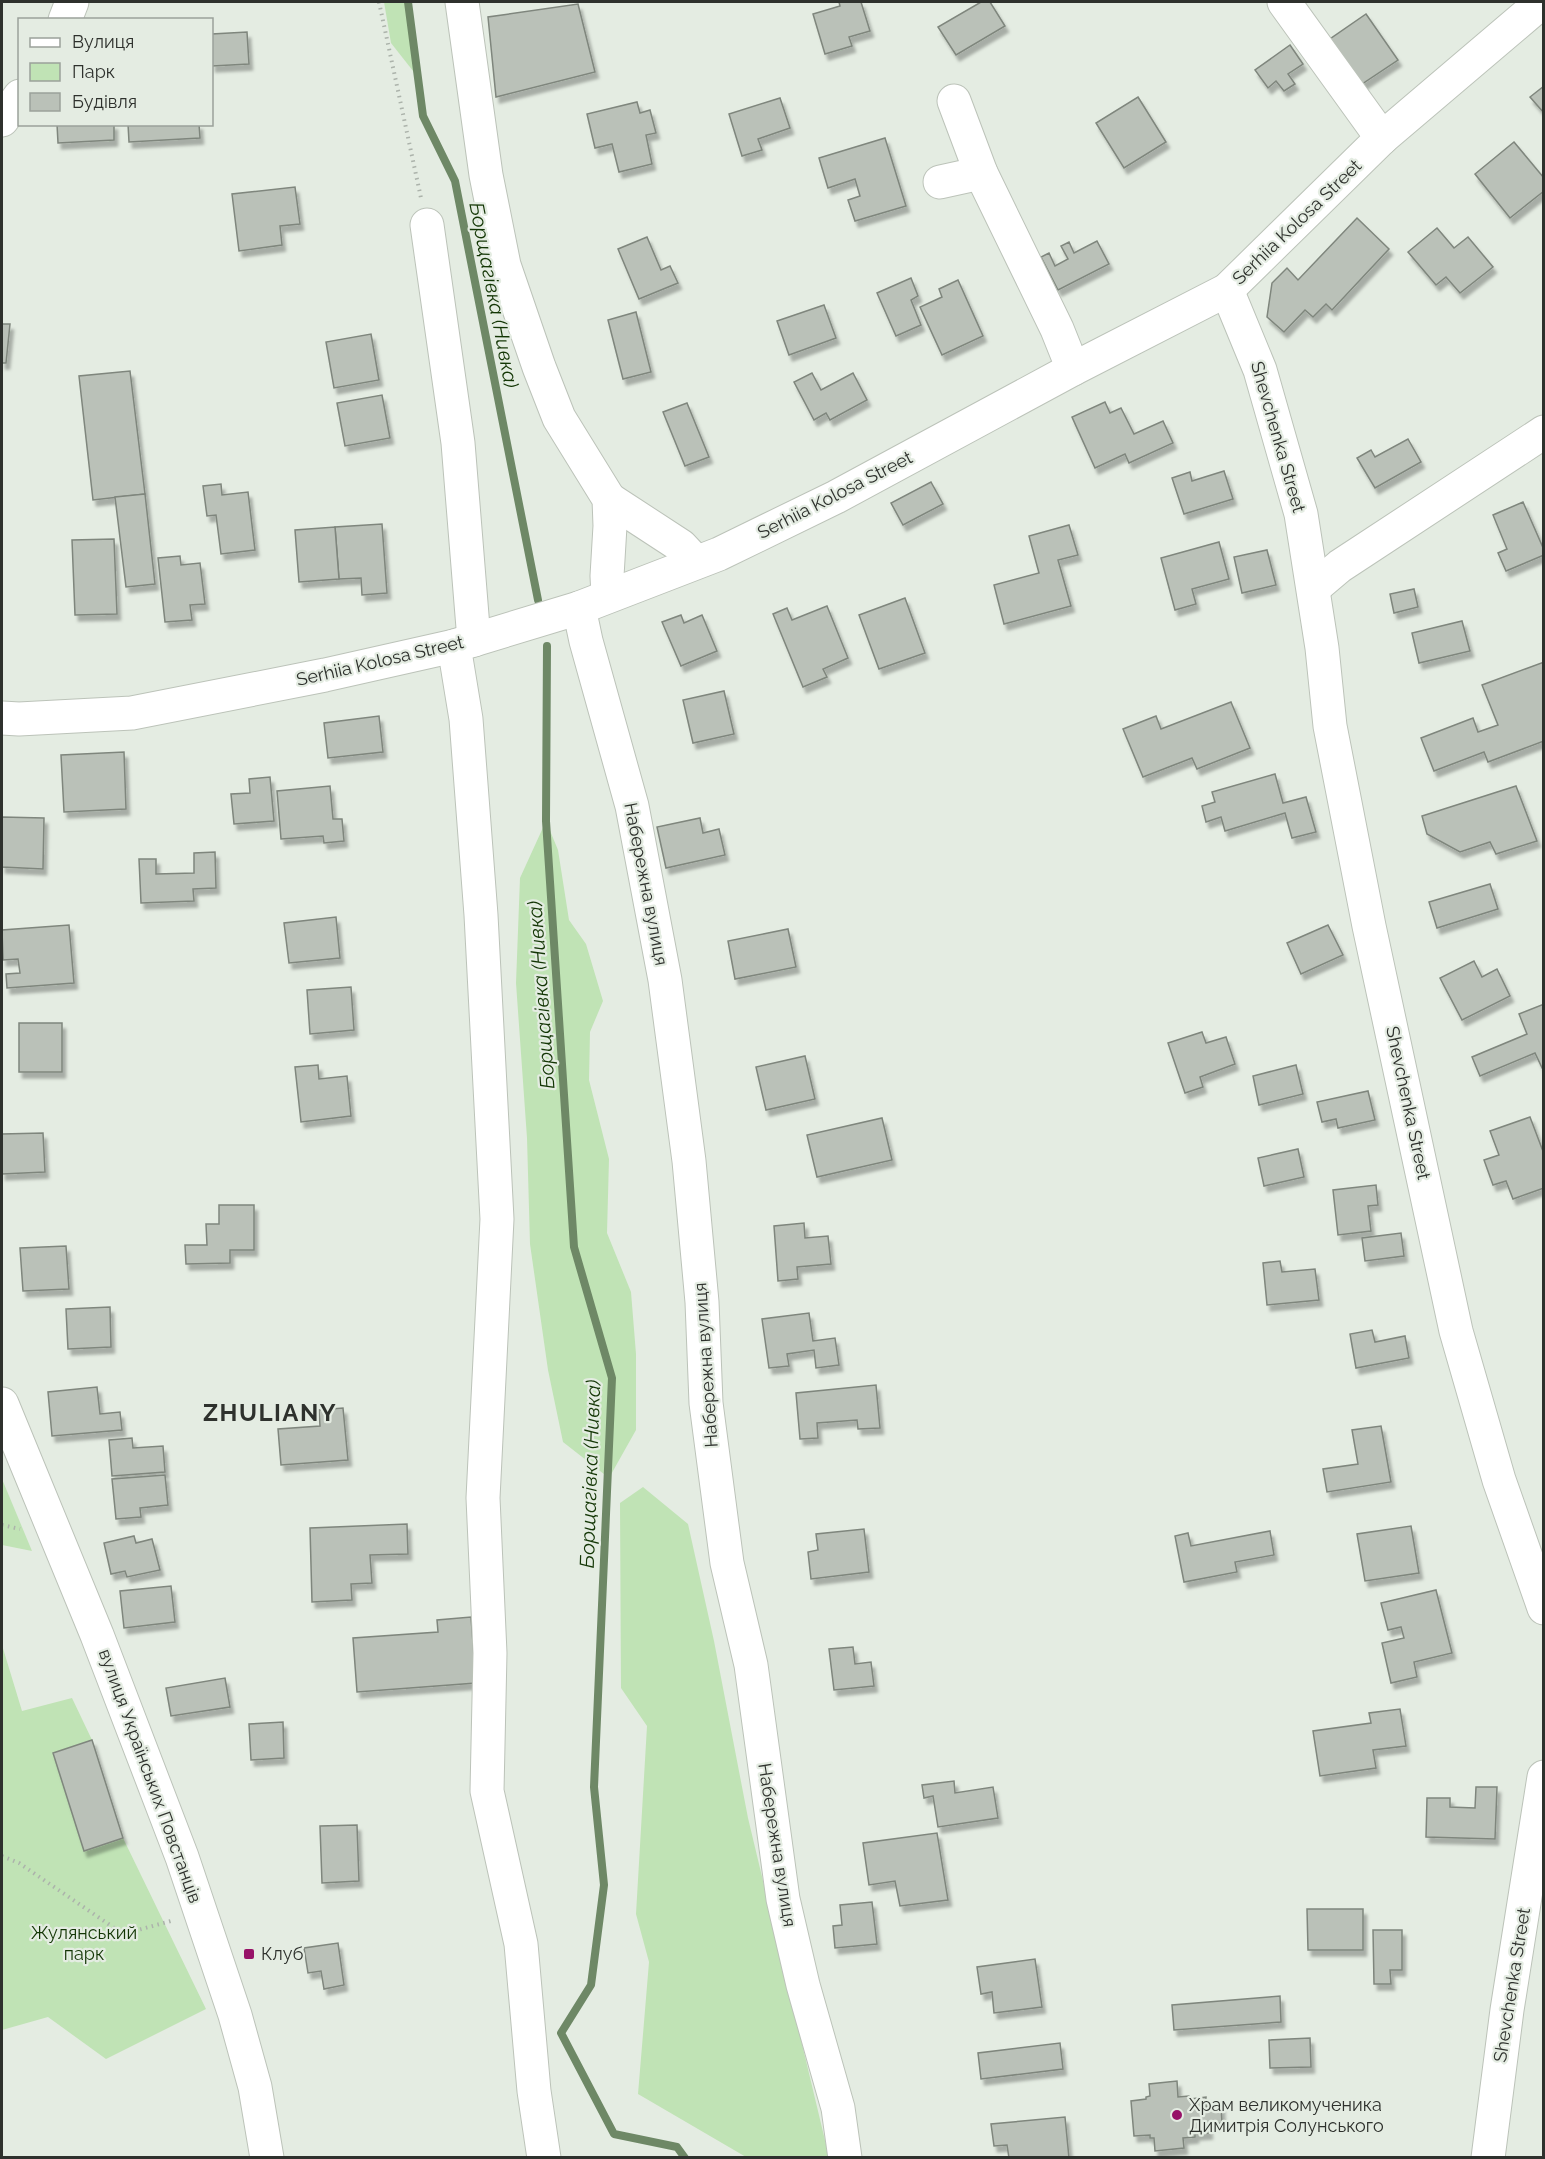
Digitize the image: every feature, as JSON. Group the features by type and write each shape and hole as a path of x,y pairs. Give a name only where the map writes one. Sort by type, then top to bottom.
{"street":[{"path":"66,18 72,2"},
{"path":"462,2 483,153 504,265 559,418 609,499 681,546 696,562"},
{"path":"1284,2 1382,138"},
{"name":"Serhiia Kolosa Street","path":"2,718 132,713 325,675 464,643 594,602 719,554 836,497 1073,369 1227,290 1382,138 1542,2"},
{"path":"2,120 18,99"},
{"path":"954,101 981,173 1057,329 1073,369"},
{"path":"940,182 981,173"},
{"path":"427,225 458,443 466,719 481,915 497,1219 483,1498 490,1653 487,1791 521,1944 534,2091 544,2157"},
{"name":"Shevchenka Street","path":"1227,290 1260,370 1301,514 1314,588 1332,738 1369,926 1456,1331 1499,1480 1542,1600"},
{"path":"1314,588 1340,566 1544,432"},
{"name":"Набережна вулиця","path":"609,499 607,576 594,602 586,641 632,807 664,980 689,1161 702,1302 706,1403 727,1563 751,1665 783,1899 803,1985 838,2108 845,2157"},
{"name":"вулиця Українських Повстанців","path":"2,1404 97,1635 182,1857 235,2014 255,2086 267,2157"},
{"name":"Shevchenka Street","path":"1488,2157 1507,2010 1544,1777"}],"path":[{"path":"379,2 427,225"},
{"path":"2,1856 18,1863 123,1934 178,1919"}],"green space":[{"path":"384,2 408,2 417,76 391,43"},
{"path":"546,821 558,850 569,920 586,944 603,1001 590,1032 589,1080 609,1159 607,1233 631,1292 636,1354 636,1430 609,1478 563,1442 548,1370 530,1244 527,1138 516,983 520,878"},
{"path":"2,1479 32,1551 2,1545"},
{"path":"643,1487 688,1524 714,1641 748,1818 829,2157 746,2157 638,2094 649,1962 636,1914 647,1726 621,1688 620,1503"},
{"name":"Жулянський парк","path":"2,1645 22,1711 72,1698 92,1740 53,1753 84,1850 123,1838 206,2009 106,2059 48,2017 2,2030"}],"building":[{"path":"839,2 861,2 870,31 849,37 852,46 825,54 813,14 840,6"},
{"path":"981,2 990,2 1005,26 956,55 938,27"},
{"path":"578,4 595,72 496,97 488,17"},
{"path":"1366,14 1398,60 1359,86 1327,41"},
{"path":"247,32 249,64 213,66 213,34"},
{"path":"1290,45 1303,64 1288,74 1295,84 1284,91 1276,81 1268,88 1255,70"},
{"path":"1544,86 1544,113 1530,97"},
{"path":"1138,97 1166,142 1124,168 1096,123"},
{"path":"780,98 790,128 758,139 762,150 742,156 729,114"},
{"path":"637,102 640,113 650,110 656,133 646,135 652,164 619,172 612,144 595,148 587,114"},
{"path":"57,126 114,126 114,140 58,143"},
{"path":"128,126 199,126 200,138 129,142"},
{"path":"885,138 906,206 855,221 848,200 860,196 855,179 828,188 819,158"},
{"path":"1514,142 1544,178 1544,191 1510,218 1475,174"},
{"path":"295,187 300,224 280,226 282,245 239,251 232,194"},
{"path":"1357,218 1389,249 1332,310 1326,304 1313,317 1305,310 1284,332 1267,317 1272,283 1287,268 1298,280"},
{"path":"1437,228 1454,248 1468,237 1493,267 1460,293 1446,277 1436,285 1408,252"},
{"path":"647,237 661,270 670,266 678,283 639,299 618,249"},
{"path":"1097,241 1109,264 1058,290 1041,257 1049,253 1055,266 1068,259 1061,246 1069,242 1074,253"},
{"path":"911,278 918,296 911,300 921,325 896,336 877,293"},
{"path":"958,280 983,336 942,355 920,307 942,297 939,289"},
{"path":"824,305 836,338 789,355 777,321"},
{"path":"636,312 651,372 623,379 608,320"},
{"path":"2,324 10,324 6,363 2,363"},
{"path":"371,334 379,380 334,388 326,342"},
{"path":"130,371 145,494 93,500 79,376"},
{"path":"812,373 821,390 853,373 867,400 830,420 826,413 814,420 794,382"},
{"path":"382,395 390,438 345,446 337,403"},
{"path":"1105,402 1110,413 1121,408 1134,434 1163,421 1173,443 1129,463 1125,454 1095,468 1072,417"},
{"path":"687,403 709,457 685,466 663,412"},
{"path":"1408,439 1421,462 1375,488 1357,458 1371,450 1375,457"},
{"path":"1224,471 1233,499 1184,514 1172,478 1190,472 1192,481"},
{"path":"931,482 943,504 903,525 891,503"},
{"path":"221,484 222,495 248,492 255,550 221,554 216,515 207,516 203,486"},
{"path":"145,494 155,584 126,587 115,497"},
{"path":"1523,502 1544,550 1544,555 1506,571 1498,553 1507,549 1493,515"},
{"path":"382,524 387,593 362,595 361,578 339,579 335,527"},
{"path":"1069,525 1078,555 1058,560 1071,606 1004,624 994,585 1039,573 1029,536"},
{"path":"335,527 339,579 299,582 295,530"},
{"path":"114,539 117,614 75,615 72,540"},
{"path":"1219,542 1229,579 1192,589 1196,604 1175,610 1161,558"},
{"path":"1267,550 1276,585 1242,593 1234,557"},
{"path":"180,556 181,565 200,563 205,604 190,605 192,620 165,622 158,558"},
{"path":"1414,589 1418,607 1394,613 1390,594"},
{"path":"905,598 925,653 879,669 859,615"},
{"path":"827,606 848,658 823,669 827,677 803,687 773,614 787,608 792,620"},
{"path":"681,615 684,623 702,615 717,651 681,666 662,622"},
{"path":"1462,621 1470,651 1419,663 1412,633"},
{"path":"1544,662 1544,741 1488,762 1484,752 1434,771 1421,738 1473,718 1478,732 1498,725 1482,685"},
{"path":"724,691 734,734 693,743 683,700"},
{"path":"1231,702 1250,748 1197,769 1192,758 1143,777 1123,729 1156,716 1161,729"},
{"path":"379,716 383,752 328,758 324,723"},
{"path":"124,752 126,809 64,812 61,755"},
{"path":"1275,774 1283,803 1306,797 1316,832 1292,838 1285,813 1225,831 1221,817 1206,822 1202,806 1215,802 1212,792"},
{"path":"270,777 274,821 234,824 231,794 250,793 249,779"},
{"path":"330,786 333,819 342,819 344,841 324,843 323,836 281,839 277,791"},
{"path":"1516,786 1537,841 1496,854 1490,842 1460,852 1427,834 1422,816"},
{"path":"2,817 44,818 43,869 2,867"},
{"path":"700,818 703,833 719,829 725,855 666,868 657,827"},
{"path":"215,852 216,888 193,889 194,901 141,903 139,859 156,859 156,874 194,873 194,853"},
{"path":"1490,884 1498,909 1437,928 1429,902"},
{"path":"336,917 340,958 289,963 284,923"},
{"path":"69,925 74,983 7,988 6,974 20,973 18,959 3,960 2,930"},
{"path":"1328,925 1343,955 1301,974 1287,943"},
{"path":"788,929 796,967 735,979 728,941"},
{"path":"1474,961 1482,977 1497,969 1510,996 1462,1020 1440,978"},
{"path":"351,987 354,1030 310,1034 307,990"},
{"path":"1544,1004 1544,1072 1535,1053 1480,1076 1472,1057 1527,1034 1519,1014"},
{"path":"19,1023 62,1023 62,1072 19,1072"},
{"path":"1202,1032 1206,1043 1226,1037 1235,1064 1200,1077 1203,1087 1185,1093 1168,1043"},
{"path":"805,1056 815,1099 766,1110 756,1067"},
{"path":"318,1065 319,1079 347,1076 351,1116 301,1122 295,1067"},
{"path":"1296,1065 1303,1094 1259,1105 1253,1076"},
{"path":"1368,1091 1375,1120 1338,1128 1336,1119 1322,1122 1317,1102"},
{"path":"1530,1117 1544,1154 1544,1188 1513,1199 1506,1181 1493,1185 1484,1160 1499,1155 1490,1131"},
{"path":"882,1118 892,1160 817,1177 807,1135"},
{"path":"43,1133 45,1172 2,1174 2,1134"},
{"path":"1298,1149 1304,1177 1264,1186 1258,1158"},
{"path":"1376,1185 1378,1205 1368,1206 1371,1231 1338,1235 1333,1190"},
{"path":"219,1205 254,1205 254,1250 230,1250 230,1263 186,1264 185,1245 207,1245 206,1224 219,1224"},
{"path":"804,1223 805,1238 828,1236 831,1264 797,1267 798,1279 778,1281 774,1226"},
{"path":"1401,1233 1404,1256 1365,1261 1362,1238"},
{"path":"66,1246 69,1289 23,1291 20,1248"},
{"path":"1280,1261 1282,1272 1315,1269 1319,1300 1267,1305 1263,1263"},
{"path":"110,1307 111,1347 68,1349 66,1309"},
{"path":"809,1313 813,1341 835,1338 839,1365 816,1368 814,1350 787,1354 789,1366 769,1368 762,1319"},
{"path":"1372,1330 1375,1342 1405,1336 1409,1358 1356,1368 1350,1334"},
{"path":"876,1385 880,1428 858,1429 857,1420 817,1423 818,1438 800,1439 796,1393"},
{"path":"97,1387 100,1414 120,1412 122,1430 52,1436 48,1392"},
{"path":"343,1408 348,1460 281,1465 278,1429 320,1426 319,1410"},
{"path":"1381,1426 1391,1482 1327,1492 1323,1469 1358,1464 1352,1430"},
{"path":"132,1438 133,1448 163,1446 165,1472 112,1476 109,1440"},
{"path":"165,1475 168,1505 140,1508 141,1517 116,1519 112,1479"},
{"path":"407,1524 408,1554 370,1555 372,1583 351,1584 352,1600 312,1602 310,1528"},
{"path":"1411,1526 1419,1573 1365,1581 1357,1534"},
{"path":"864,1529 869,1572 811,1579 808,1552 818,1550 816,1534"},
{"path":"1270,1531 1274,1555 1235,1562 1237,1572 1184,1582 1175,1536 1188,1533 1191,1546"},
{"path":"134,1536 136,1543 152,1539 160,1570 127,1577 125,1571 111,1574 104,1543"},
{"path":"171,1586 175,1622 124,1628 120,1591"},
{"path":"1436,1590 1452,1653 1414,1662 1417,1677 1391,1683 1382,1643 1404,1638 1401,1627 1388,1630 1381,1603"},
{"path":"471,1617 476,1683 357,1692 353,1638 438,1632 437,1620"},
{"path":"853,1647 855,1664 871,1662 874,1686 834,1690 829,1649"},
{"path":"225,1678 230,1707 171,1716 166,1688"},
{"path":"1400,1709 1406,1746 1373,1750 1376,1768 1320,1776 1313,1731 1371,1723 1369,1713"},
{"path":"283,1722 284,1758 251,1760 249,1724"},
{"path":"92,1740 123,1838 84,1851 53,1753"},
{"path":"954,1781 955,1793 993,1787 998,1818 938,1827 933,1796 924,1798 922,1785"},
{"path":"1476,1787 1497,1787 1495,1839 1426,1837 1427,1798 1450,1798 1450,1807 1475,1808"},
{"path":"357,1825 359,1881 322,1883 320,1826"},
{"path":"937,1833 948,1900 900,1906 895,1881 869,1885 863,1843"},
{"path":"872,1902 877,1944 835,1948 833,1926 842,1925 840,1905"},
{"path":"1307,1909 1363,1909 1363,1950 1308,1950"},
{"path":"1373,1930 1402,1930 1402,1970 1390,1970 1391,1984 1374,1984"},
{"path":"338,1943 344,1985 324,1989 321,1971 308,1973 304,1948"},
{"path":"1035,1959 1042,2007 994,2013 992,1992 981,1994 977,1967"},
{"path":"1280,1996 1281,2022 1174,2030 1172,2005"},
{"path":"1310,2038 1311,2067 1270,2068 1269,2040"},
{"path":"1060,2043 1063,2069 981,2079 978,2053"},
{"name":"Храм великомученика Димитрія Солунського","path":"1177,2081 1178,2097 1189,2096 1190,2099 1206,2097 1206,2107 1221,2105 1222,2123 1208,2124 1209,2133 1183,2138 1184,2148 1155,2151 1154,2138 1150,2138 1150,2135 1134,2136 1131,2101 1146,2099 1150,2096 1149,2084"},
{"path":"1065,2117 1069,2158 1009,2158 1007,2145 994,2146 991,2124"}],"waterway":[{"name":"Борщагівка (Нивка)","path":"408,2 423,116 455,181 538,600"},
{"name":"Борщагівка (Нивка)","path":"547,646 546,821 574,1247 612,1378 594,1787 604,1885 591,1985 561,2033 614,2134 677,2147 685,2158"}],"place":[{"name":"Клуб","path":"249,1954"},
{"name":"Храм великомученика Димитрія Солунського","path":"1177,2115"}],"district":[{"name":"ZHULIANY","path":"270,1413"}]}
